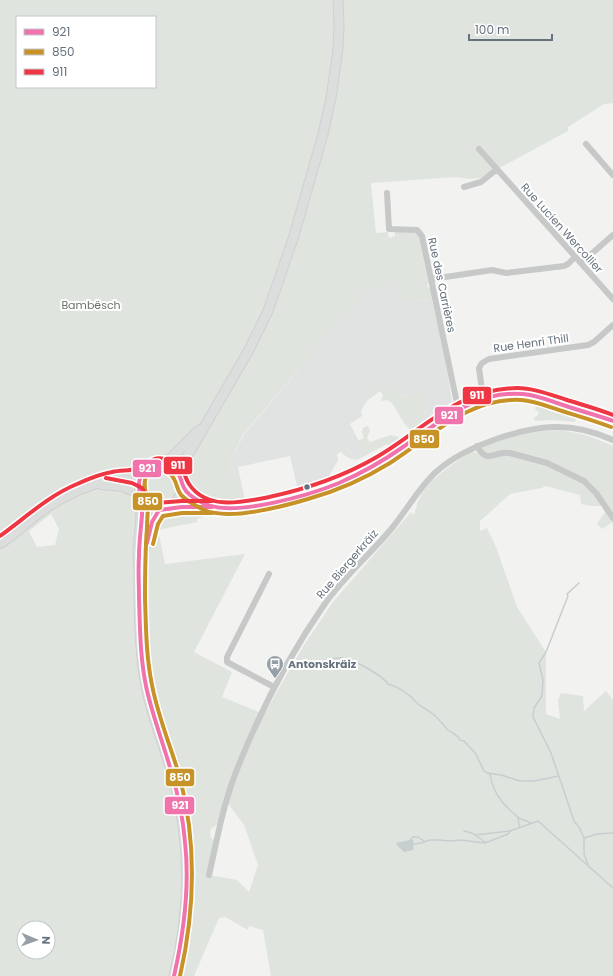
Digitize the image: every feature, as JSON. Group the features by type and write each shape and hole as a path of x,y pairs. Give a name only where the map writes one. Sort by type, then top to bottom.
{"main road":[{"path":"139,570 152,522 164,509 174,504 182,493 182,469 185,460 249,350 265,318 293,238 323,134 332,92 338,49 338,0"},
{"path":"97,483 123,486 139,496 149,507 164,509 210,506 225,508 261,504 310,493 339,483 362,472 391,456 458,408 482,398 518,394 536,396 613,421"},
{"path":"174,976 184,929 186,901 186,852 177,792 144,676 138,611 138,555 142,518 137,486 141,474 146,469 171,458 207,422"},
{"path":"158,464 170,467 178,474 182,483 194,498 210,506"},
{"path":"0,543 22,528 41,511 80,489 112,478 141,474"}],"street":[{"path":"586,144 613,176"},
{"name":"Rue Lucien Wercollier","path":"479,149 496,170 613,299"},
{"path":"464,187 481,182 496,170"},
{"name":"Rue des Carrières","path":"387,193 389,229 411,229 420,232 432,279 458,408"},
{"path":"581,263 613,236"},
{"path":"432,279 492,270 506,273 564,266 575,257"},
{"name":"Rue Henri Thill","path":"482,398 479,368 482,363 489,359 588,345 594,342 613,326"},
{"name":"Rue Biergerkräiz","path":"209,875 221,822 236,773 274,687 324,605 340,584 392,528 435,473 446,464 477,446 534,428 570,427 588,430 613,440"},
{"path":"477,446 480,453 484,456 488,457 501,453 510,453 547,463 584,481 596,493 613,518"},
{"path":"269,574 227,657 227,662 274,687"}],"shaded area":[{"path":"392,284 405,301 432,300 445,356 452,402 440,409 422,424 428,402 419,392 407,398 398,394 396,383 383,387 366,402 361,411 362,416 350,424 365,453 354,459 348,448 337,454 338,460 327,480 314,485 308,483 297,486 290,456 238,467 240,477 229,475 232,458 244,434 319,346 339,319 352,314 359,296"},
{"path":"411,839 413,840 414,844 413,850 404,852 396,843 408,841"}],"green space":[{"name":"Bambësch","path":"0,0 613,0 613,103 604,104 568,127 568,131 481,178 470,179 456,177 371,183 376,233 388,232 389,238 395,236 395,232 417,232 420,236 429,282 427,286 431,289 433,297 432,300 405,301 392,284 359,296 352,314 339,319 319,346 243,434 232,458 229,474 240,477 245,500 234,501 229,508 188,511 198,512 203,517 197,519 197,522 158,530 165,564 245,554 194,652 232,672 222,697 264,714 304,645 333,602 411,512 414,515 419,499 436,477 471,452 480,453 482,447 533,432 547,430 577,433 613,446 613,522 602,529 597,524 605,512 602,506 581,504 580,495 545,486 542,488 510,494 480,521 480,531 487,528 496,547 517,607 546,652 546,714 560,719 558,700 561,693 583,696 584,711 606,691 613,700 613,976 271,976 263,930 249,926 248,930 225,917 219,918 194,976 172,976 170,974 169,976 0,976","holes":["51,514 59,529 55,545 37,547 29,531","227,802 244,825 258,865 249,892 237,880 210,875 214,840 211,838 210,831 221,822"]},
{"path":"391,381 396,383 398,394 406,398 419,392 427,395 428,402 422,424 411,431 404,423 392,403 387,400 381,401 383,395 380,391 371,398 370,396 377,385 384,387"},
{"path":"537,402 577,414 575,422 552,420 535,421 534,417 539,413 535,409"},
{"path":"368,426 370,430 367,438 370,442 390,435 399,437 400,443 390,448 387,444 357,460 351,459 341,452 348,448 354,459 364,453 358,441 364,438 362,432 363,428"}],"waterway":[{"path":"579,583 567,594 568,596 546,652 539,663 543,680 542,696 534,708 533,717 551,753 574,821 579,827 584,838 584,854 589,867"},
{"path":"330,659 341,658 360,664 374,672 388,684 408,694 435,716 448,730 456,735 460,740 464,741 476,754 484,771 487,773 501,775 520,781 534,781 559,776"},
{"path":"490,774 495,790 504,804 518,818 531,823"},
{"path":"518,818 520,827"},
{"path":"464,831 475,835 510,831 538,821 613,888"},
{"path":"414,844 430,840 461,840 485,843 508,834 510,831"},
{"path":"584,838 597,834 613,833"},
{"path":"475,835 485,842"},
{"path":"411,839 413,837 418,837 424,841"}],"transit line":[{"name":"911","path":"0,536 46,501 66,489 103,474 136,469 152,460 160,458 176,463 183,471 189,484 197,493 205,498 215,501 248,501 297,490 324,482 362,465 393,447 458,403 476,395 495,390 517,388 536,390 613,415"},
{"name":"921","path":"174,976 181,943 185,909 187,876 186,859 183,824 178,797 148,697 143,664 139,598 139,546 142,515 139,489 140,476 144,471 153,465 166,465 178,473 188,493 208,505 221,508 255,506 274,503 311,493 348,479 388,457 445,418 474,402 489,397 506,394 523,394 543,398 613,421"},
{"name":"850","path":"180,976 189,926 192,877 191,852 189,828 180,778 158,709 152,685 149,663 145,598 145,554 148,504 145,487 146,477 152,472 160,470 168,472 175,481 181,495 204,510 227,514 256,512 297,502 350,484 390,463 451,421 484,405 502,401 527,401 542,404 611,427"},
{"name":"911","path":"106,478 132,483 142,488 148,499 156,503 212,501"},
{"name":"921","path":"147,543 152,522 159,510 182,507 212,507"},
{"name":"850","path":"153,544 158,524 163,516 182,513 212,513"}],"place":[{"name":"Antonskräiz","path":"275,679"}]}
